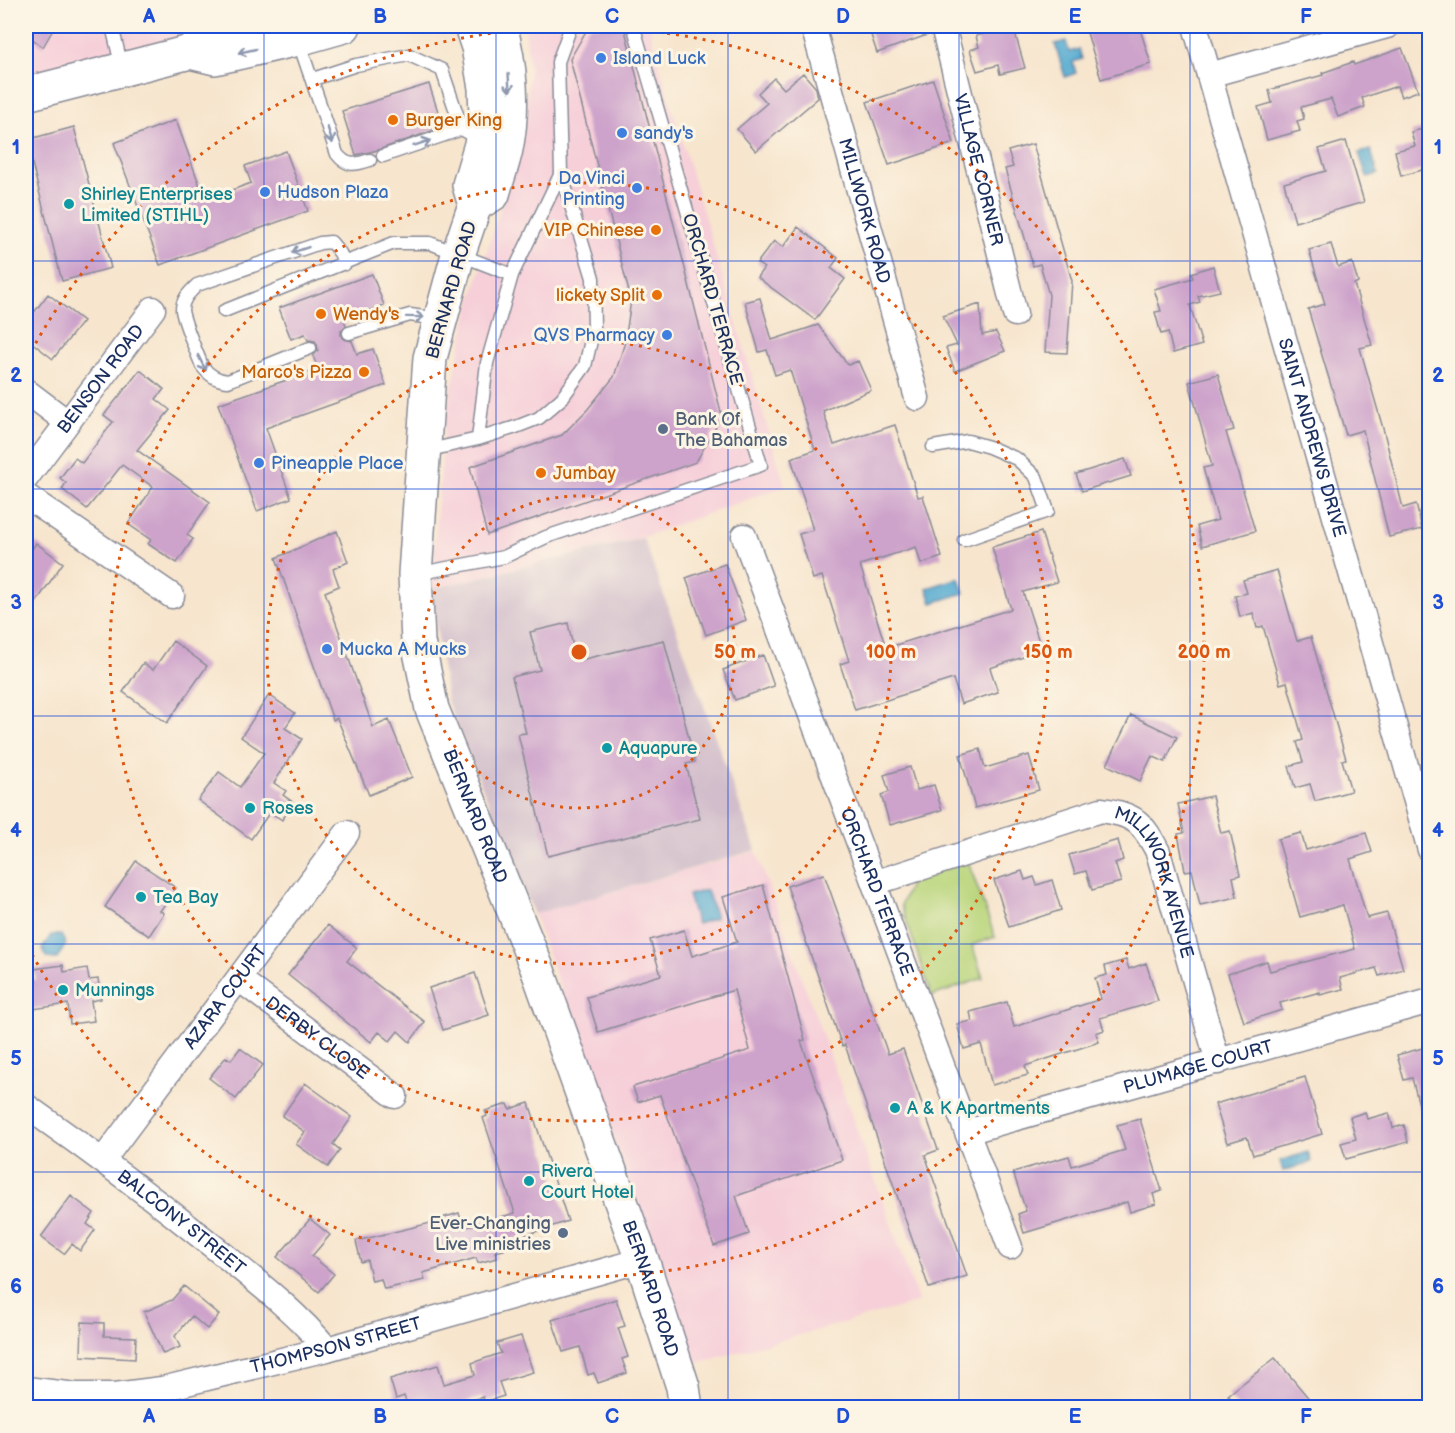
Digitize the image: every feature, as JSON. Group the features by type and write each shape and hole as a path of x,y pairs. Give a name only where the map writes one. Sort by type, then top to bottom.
{"main road":[{"path":"190,52 209,34 241,26"},
{"path":"26,94 190,52 215,58 344,26"},
{"name":"BERNARD ROAD","path":"471,26 478,47 485,88 486,115 472,135 469,185 475,205 458,255 430,358 415,574 418,642 432,709 537,968 642,1260 683,1387 686,1407"},
{"name":"BERNARD ROAD","path":"475,205 493,194 506,150 510,122 510,80 500,26"}],"street":[{"name":"MILLWORK ROAD","path":"813,26 917,398"},
{"name":"VILLAGE CORNER","path":"943,26 1015,314"},
{"name":"SAINT ANDREWS DRIVE","path":"1195,26 1430,850"},
{"path":"1209,75 1388,26"},
{"name":"BENSON ROAD","path":"26,478 153,309"},
{"path":"26,391 67,423"},
{"path":"26,496 172,597"},
{"name":"ORCHARD TERRACE","path":"744,536 1010,1247"},
{"name":"MILLWORK AVENUE","path":"874,883 1101,810 1119,812 1134,819 1146,830 1158,852 1218,1062"},
{"name":"AZARA COURT","path":"103,1160 347,833"},
{"name":"DERBY CLOSE","path":"239,979 395,1096"},
{"name":"PLUMAGE COURT","path":"967,1132 1430,1001"},
{"name":"BALCONY STREET","path":"26,1106 103,1160 284,1303 308,1326 327,1349"},
{"name":"THOMPSON STREET","path":"26,1389 76,1395 115,1395 162,1389 327,1349 642,1260"}],"lane":[{"path":"112,26 122,68"},
{"path":"423,451 478,439 539,418 562,398 585,366 594,328 593,278 561,172 558,62 571,26"},
{"name":"ORCHARD TERRACE","path":"415,574 504,557 546,537 761,465 637,40 635,26"},
{"path":"298,39 337,154 349,164 355,165 370,160"},
{"path":"313,79 356,65 409,56 442,70 472,135 383,156"},
{"path":"478,439 487,363 512,275 561,172"},
{"path":"310,348 228,381 219,380 202,366 182,310 184,300 197,285 320,243 331,242 345,264"},
{"path":"224,311 394,243 430,243 512,275"},
{"path":"349,333 410,315 441,320"},
{"path":"933,447 968,441 1017,459 1036,477 1048,511 964,540"}],"shaded area":[{"path":"26,26 216,26 26,81"},
{"path":"525,26 650,26 653,44 785,486 643,537 431,589 445,420 471,300 524,135 529,70"},
{"path":"643,538 756,850 534,914 447,700 431,589"},
{"path":"756,851 919,1302 694,1364 534,914"}],"green space":[{"path":"968,861 995,937 972,945 983,978 932,996 901,905 912,880"}],"water":[{"path":"1066,41 1069,52 1079,49 1082,59 1073,62 1076,73 1065,77 1055,44"},
{"path":"1371,150 1378,174 1367,177 1359,153"},
{"path":"959,578 964,593 932,603 927,588"},
{"path":"707,890 716,918 697,924 688,895"},
{"path":"51,935 61,935 66,944 57,959 47,958 42,949"},
{"path":"1308,1152 1311,1162 1283,1171 1280,1161"}],"building":[{"path":"26,26 55,26 43,47 26,34"},
{"path":"589,26 624,26 722,416 696,462 487,535 470,467 562,435 587,410 614,377 625,342 631,300 570,59"},
{"path":"868,26 929,26 930,34 877,53"},
{"path":"1013,26 1025,68 1000,74 998,65 977,71 970,50 979,47 976,36"},
{"path":"1085,26 1139,26 1151,64 1101,79"},
{"path":"1402,48 1418,91 1401,97 1397,86 1362,98 1365,107 1338,117 1331,99 1301,107 1304,119 1297,121 1300,131 1267,140 1258,107 1272,103 1269,90 1323,75 1322,73 1353,62 1354,65"},
{"path":"803,73 816,88 818,98 756,151 737,129 767,103 758,93 774,78 784,89"},
{"path":"933,80 954,143 889,165 867,102"},
{"name":"Burger King","path":"429,84 443,127 378,150 356,155 342,111"},
{"name":"Hudson Plaza","path":"176,120 205,200 251,183 245,166 286,151 308,211 160,265 114,143"},
{"name":"Shirley Enterprises Limited (STIHL)","path":"74,127 111,268 62,281 26,140"},
{"path":"1430,127 1430,180 1425,181 1422,170 1401,176 1395,151 1415,146 1411,132"},
{"path":"1346,141 1364,202 1295,222 1284,183 1326,171 1319,149"},
{"path":"1033,144 1072,281 1067,353 1045,352 1049,295 1040,264 1033,266 1005,169 1013,167 1008,151"},
{"path":"798,227 838,258 831,268 845,279 815,320 757,277 764,268 757,263 774,241 783,247"},
{"path":"1331,244 1338,267 1352,262 1358,282 1354,284 1372,345 1360,348 1403,508 1416,504 1422,529 1389,537 1363,430 1346,435 1308,309 1325,304 1309,250"},
{"path":"1213,266 1220,291 1198,296 1200,302 1190,305 1202,345 1173,353 1168,332 1161,334 1155,312 1161,311 1154,289 1193,278 1191,273"},
{"name":"Pineapple Place","path":"372,274 384,305 344,320 346,325 341,335 344,339 352,341 357,354 373,349 386,385 266,428 291,498 257,511 218,404 318,369 313,356 318,350 317,344 315,341 308,340 305,334 291,339 279,308"},
{"path":"48,294 83,321 53,359 26,338 26,323"},
{"path":"760,298 772,340 818,325 848,365 858,361 871,390 823,411 834,445 895,425 918,497 923,496 942,557 921,564 916,547 860,565 886,648 1011,609 992,547 1041,532 1057,582 1023,592 1042,651 990,668 998,692 961,704 953,679 855,710 840,664 849,661 822,576 813,579 799,534 813,530 791,458 815,450 790,370 775,375 767,350 759,352 745,302"},
{"path":"980,304 982,335 996,332 1005,351 955,371 946,348 957,345 943,316"},
{"path":"140,370 164,389 156,399 170,410 137,450 210,502 187,535 193,539 177,563 148,544 151,540 128,524 153,487 122,465 87,509 62,489 66,483 60,478 75,458 82,463 113,422 104,415"},
{"path":"1218,374 1234,430 1226,432 1255,531 1202,546 1197,526 1218,520 1203,468 1212,466 1189,382"},
{"path":"1125,459 1131,476 1082,491 1076,474"},
{"name":"Mucka A Mucks","path":"337,531 348,562 333,569 339,586 325,592 373,727 389,720 412,777 369,795 337,718 333,720 276,558"},
{"path":"36,543 63,563 26,617 26,558"},
{"path":"725,564 746,620 706,635 686,578"},
{"path":"1277,570 1297,641 1311,637 1346,759 1342,760 1351,791 1315,801 1310,784 1295,788 1289,766 1303,762 1297,742 1303,740 1287,682 1280,684 1263,626 1257,628 1253,613 1240,617 1235,596 1247,593 1243,580"},
{"name":"Aquapure","path":"568,623 576,661 664,640 695,762 686,764 700,819 548,856 518,734 526,733 512,677 540,670 530,632"},
{"path":"173,641 207,666 167,723 123,692 143,663 153,670"},
{"path":"763,655 774,686 735,700 723,670"},
{"path":"269,695 295,713 285,728 302,739 274,783 286,791 283,795 294,803 282,820 270,812 251,839 198,800 219,772 240,787 264,753 241,737"},
{"path":"1131,715 1177,737 1165,762 1152,756 1140,781 1107,765"},
{"path":"980,749 985,768 1029,755 1039,790 975,808 960,755"},
{"path":"910,767 917,790 934,785 942,810 890,825 881,795 889,792 884,775"},
{"path":"1212,796 1221,833 1230,831 1240,875 1233,877 1237,897 1200,905 1192,870 1185,871 1178,834 1184,833 1178,804"},
{"path":"1301,833 1306,850 1366,833 1372,852 1350,859 1367,918 1387,913 1403,969 1379,976 1376,968 1340,978 1343,989 1320,995 1320,992 1280,1003 1282,1010 1244,1022 1228,974 1267,961 1270,971 1355,949 1343,905 1300,917 1278,839"},
{"path":"1118,840 1123,860 1115,863 1121,882 1092,890 1086,871 1075,874 1069,855"},
{"name":"Tea Bay","path":"136,861 176,888 160,911 164,913 149,936 105,907"},
{"path":"1022,871 1025,880 1034,877 1037,885 1052,880 1061,910 1009,927 994,880"},
{"path":"824,874 888,1054 903,1049 938,1150 925,1155 967,1276 929,1288 787,886"},
{"path":"763,885 805,1040 801,1041 842,1160 736,1196 749,1234 714,1246 660,1095 638,1102 633,1087 750,1050 734,990 598,1032 587,997 661,975 650,940 684,930 692,956 737,942 723,897"},
{"path":"328,925 357,948 347,961 425,1022 410,1042 398,1031 390,1041 379,1032 371,1042 288,975"},
{"path":"1126,960 1129,969 1146,963 1158,1001 1100,1018 1104,1030 1096,1033 1099,1042 1025,1066 1028,1075 992,1085 981,1044 964,1049 957,1024 972,1021 970,1012 1007,1002 1014,1027 1101,999 1095,978 1107,975 1105,966"},
{"name":"Munnings","path":"63,965 64,972 87,968 89,980 98,979 101,999 91,1001 94,1021 70,1024 68,1004 26,1010 26,981 36,980 34,969"},
{"path":"475,973 489,1015 443,1030 429,988"},
{"path":"1430,1046 1430,1123 1424,1124 1412,1078 1404,1080 1397,1055"},
{"path":"240,1048 263,1065 236,1099 209,1078 226,1057 231,1060"},
{"path":"1305,1077 1322,1134 1253,1155 1247,1137 1227,1143 1215,1104"},
{"path":"305,1083 352,1117 333,1144 340,1150 328,1167 296,1144 305,1132 282,1116"},
{"path":"529,1103 568,1221 502,1243 504,1250 495,1252 497,1258 478,1263 476,1258 423,1273 425,1280 384,1289 381,1279 372,1281 367,1260 361,1262 356,1241 431,1223 431,1221 459,1213 463,1228 515,1213 483,1118 487,1116 485,1111 508,1104 510,1109"},
{"path":"1365,1112 1367,1119 1389,1113 1393,1128 1404,1125 1408,1142 1346,1159 1341,1143 1356,1139 1350,1117"},
{"path":"1140,1119 1162,1191 1153,1194 1156,1204 1130,1212 1127,1202 1024,1233 1018,1214 1026,1211 1013,1172 1069,1156 1072,1166 1125,1150 1117,1125"},
{"path":"71,1196 94,1213 87,1224 95,1230 80,1251 72,1244 64,1254 41,1237"},
{"path":"310,1219 330,1235 312,1256 334,1274 319,1292 277,1257"},
{"path":"184,1286 219,1315 207,1329 192,1316 175,1336 180,1347 163,1354 144,1312 172,1300"},
{"path":"616,1299 625,1326 618,1328 628,1357 622,1359 627,1373 598,1383 594,1373 588,1375 580,1347 563,1352 552,1320"},
{"path":"82,1322 104,1323 104,1336 136,1337 135,1359 81,1356"},
{"path":"521,1336 533,1372 499,1382 504,1396 484,1402 483,1397 447,1407 408,1407 404,1396 396,1399 390,1379 438,1365 444,1384 475,1375 472,1363 501,1353 497,1343"},
{"path":"1275,1358 1316,1407 1238,1407 1228,1395"}],"place":[{"name":"Island Luck","path":"601,58"},
{"name":"Burger King","path":"393,120"},
{"name":"sandy's","path":"622,133"},
{"name":"Da Vinci Printing","path":"637,188"},
{"name":"Hudson Plaza","path":"265,192"},
{"name":"Shirley Enterprises Limited (STIHL)","path":"69,204"},
{"name":"VIP Chinese","path":"656,230"},
{"name":"lickety Split","path":"657,295"},
{"name":"Wendy's","path":"321,314"},
{"name":"QVS Pharmacy","path":"667,335"},
{"name":"Marco's Pizza","path":"364,372"},
{"name":"Bank Of The Bahamas","path":"663,429"},
{"name":"Pineapple Place","path":"259,463"},
{"name":"Jumbay","path":"541,473"},
{"name":"Mucka A Mucks","path":"327,649"},
{"name":"Aquapure","path":"607,748"},
{"name":"Roses","path":"250,808"},
{"name":"Tea Bay","path":"141,897"},
{"name":"Munnings","path":"63,990"},
{"name":"A & K Apartments","path":"895,1108"},
{"name":"Rivera Court Hotel","path":"529,1181"},
{"name":"Ever-Changing Live ministries","path":"563,1233"}]}
